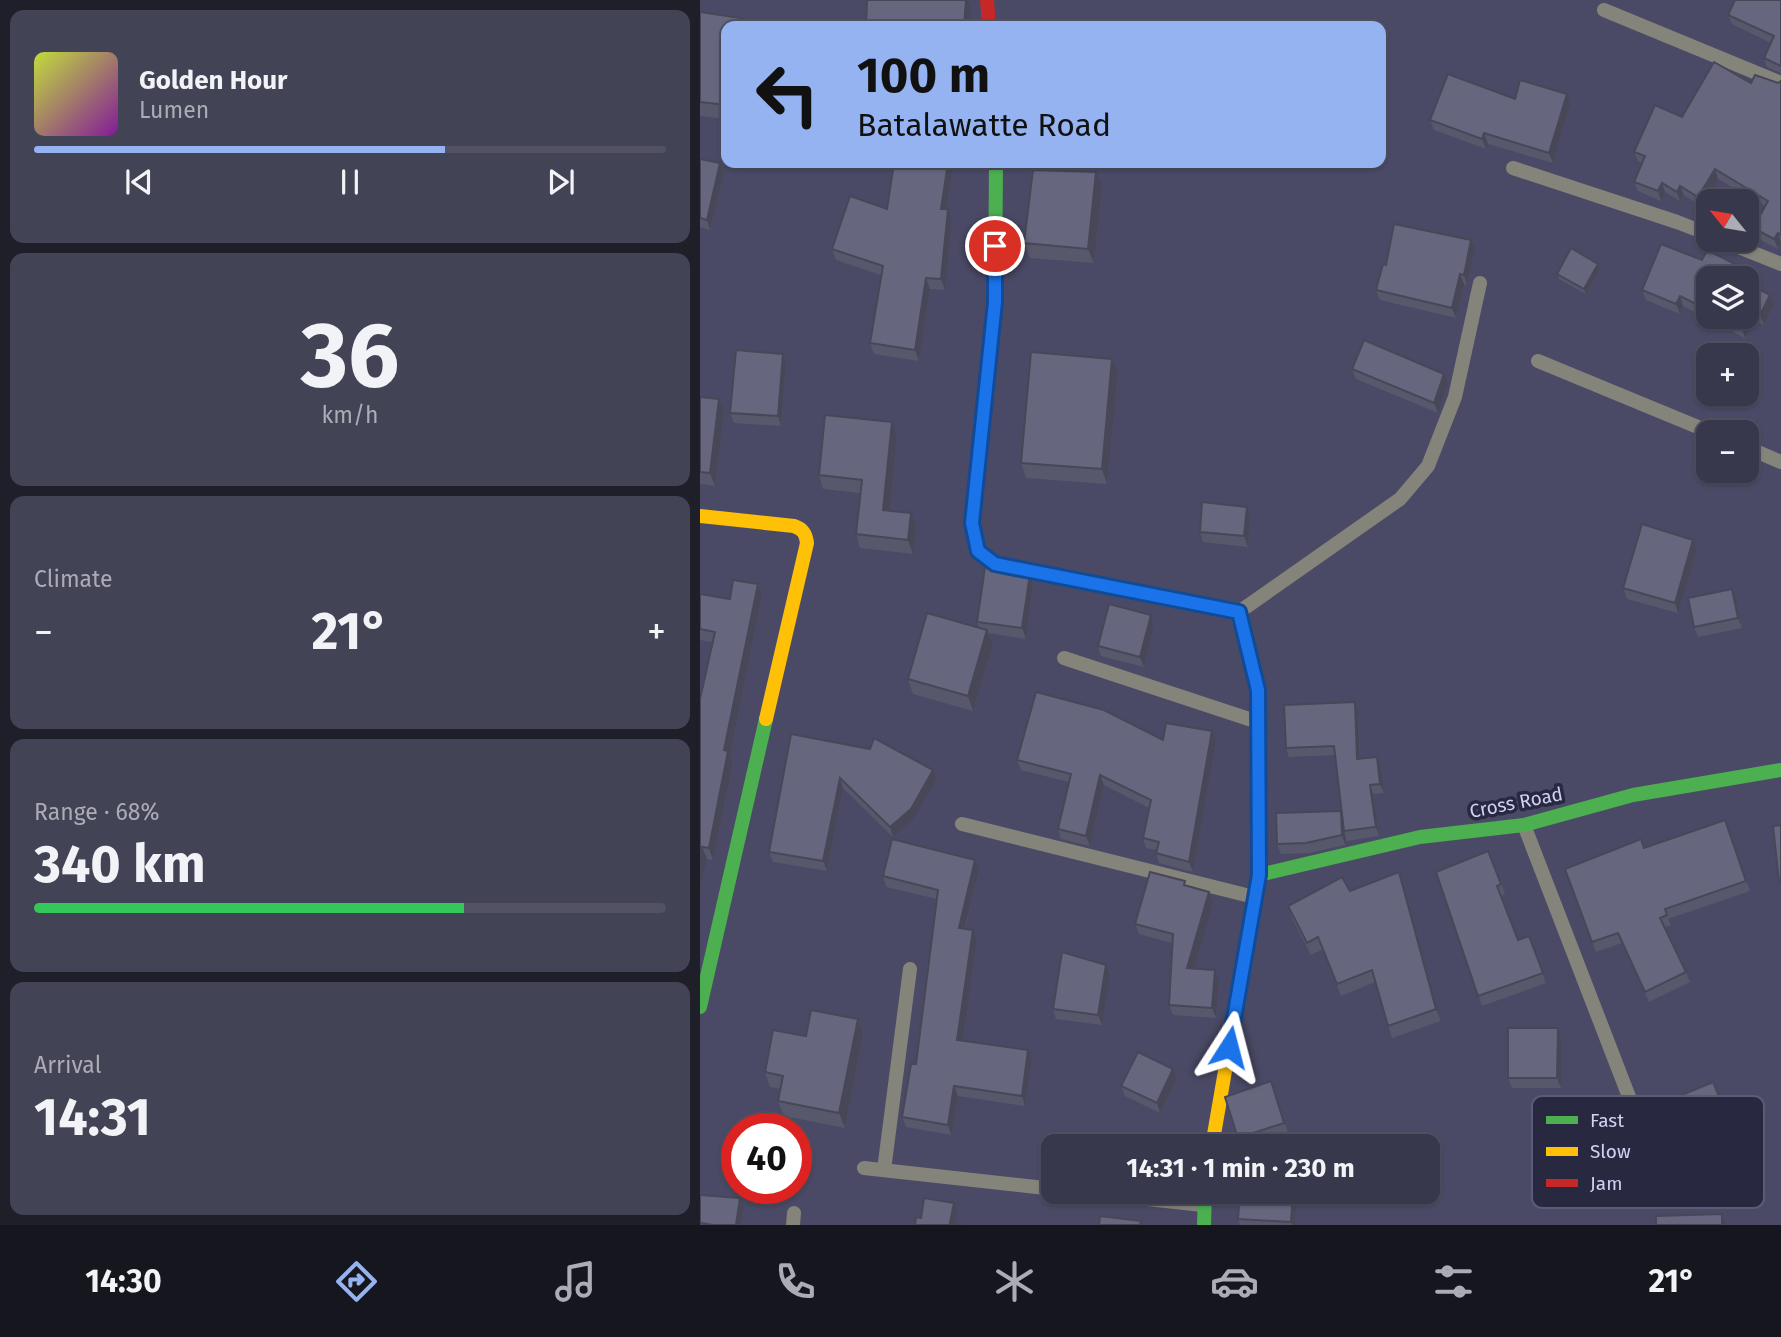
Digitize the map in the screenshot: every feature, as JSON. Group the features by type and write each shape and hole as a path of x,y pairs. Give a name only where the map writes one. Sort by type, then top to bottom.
{"street":[{"path":"987,0 989,21"},
{"path":"1604,10 1781,83"},
{"path":"996,168 995,302 972,523 978,551 995,564 1239,612 1400,499 1428,466 1455,397 1480,283"},
{"path":"1513,169 1696,229"},
{"path":"1751,252 1781,264"},
{"path":"1538,361 1696,426"},
{"path":"1759,453 1781,462"},
{"path":"700,516 794,526 802,529 807,536 807,543 700,1007"},
{"path":"1214,1134 1259,875 1258,690 1239,612"},
{"path":"1064,658 1258,722"},
{"name":"Cross Road","path":"1259,875 1420,837 1524,824 1633,795 1781,770"},
{"path":"962,824 1254,897"},
{"path":"1524,824 1629,1096"},
{"path":"884,1170 910,969"},
{"path":"864,1168 1041,1188"},
{"path":"1204,1204 1204,1225"}],"building":[{"path":"867,0 966,0 964,21 866,21"},
{"path":"1735,0 1781,0 1781,66 1764,58 1774,36 1728,15"},
{"path":"700,12 747,19 721,21 721,104 700,102"},
{"path":"1714,62 1751,83 1755,75 1778,83 1781,81 1781,235 1778,233 1774,239 1759,231 1759,217 1768,201 1759,196 1759,189 1748,189 1715,169 1703,189 1696,189 1696,196 1680,186 1677,192 1662,183 1658,191 1634,182 1645,156 1634,152 1655,105 1682,117"},
{"path":"1448,74 1515,99 1520,80 1567,94 1549,153 1484,133 1482,139 1430,120"},
{"path":"700,159 720,163 707,220 700,218"},
{"path":"893,168 947,168 941,209 948,209 941,279 926,278 915,350 870,343 883,266 832,249 850,196 887,209"},
{"path":"1033,170 1096,172 1088,249 1024,243"},
{"path":"1394,224 1471,240 1464,275 1460,274 1452,308 1376,290 1383,264 1386,265"},
{"path":"1661,244 1702,260 1706,252 1711,252 1739,266 1696,266 1696,304 1680,296 1676,304 1642,290"},
{"path":"1571,248 1598,264 1584,289 1557,274"},
{"path":"1759,289 1770,295 1759,314"},
{"path":"1364,340 1444,374 1434,403 1352,369"},
{"path":"736,350 783,354 778,416 730,413"},
{"path":"1031,352 1112,359 1102,469 1021,463"},
{"path":"700,397 719,399 710,473 700,472"},
{"path":"825,415 892,422 883,510 911,513 908,540 856,534 862,480 819,475"},
{"path":"1202,502 1247,507 1244,536 1200,532"},
{"path":"1642,524 1693,540 1675,603 1623,588"},
{"path":"985,567 1030,574 1022,628 977,622"},
{"path":"733,580 758,584 724,750 728,751 709,848 702,847 700,858 700,699 715,632 700,629 700,594 730,599"},
{"path":"1732,589 1738,618 1694,627 1688,598"},
{"path":"1109,604 1151,615 1140,657 1098,646"},
{"path":"927,613 987,630 968,696 908,679"},
{"path":"1036,692 1104,710 1163,740 1166,723 1212,731 1189,862 1156,853 1159,842 1143,838 1151,800 1100,775 1086,836 1058,829 1071,774 1017,760"},
{"path":"1355,702 1357,759 1377,757 1380,784 1370,785 1376,827 1344,831 1334,746 1286,748 1284,705"},
{"path":"791,734 870,749 874,738 933,770 911,809 890,827 840,778 823,861 769,852"},
{"path":"1341,811 1342,835 1306,843 1277,844 1276,813"},
{"path":"1725,820 1746,881 1665,909 1667,915 1660,918 1686,972 1645,992 1618,933 1592,942 1565,869 1641,839 1644,848"},
{"path":"1781,825 1781,881 1779,881 1773,826"},
{"path":"892,839 975,860 959,928 973,930 957,1040 1028,1050 1022,1096 954,1086 948,1125 902,1117 911,1064 916,1064 938,890 883,876"},
{"path":"1488,851 1501,884 1497,886 1518,940 1529,936 1543,973 1478,996 1436,872"},
{"path":"1150,872 1185,881 1184,885 1209,892 1187,968 1215,970 1212,1008 1169,1005 1173,934 1135,924"},
{"path":"1399,872 1436,1009 1388,1026 1372,970 1337,984 1318,937 1307,943 1288,906 1342,877 1350,891"},
{"path":"1062,952 1106,965 1098,1015 1053,1009"},
{"path":"811,1010 858,1019 839,1113 778,1101 783,1076 765,1072 773,1030 806,1036"},
{"path":"1508,1028 1558,1028 1557,1078 1508,1078"},
{"path":"1138,1052 1173,1069 1157,1103 1121,1086"},
{"path":"1271,1081 1284,1123 1250,1134 1237,1134 1225,1097"},
{"path":"1713,1082 1719,1096 1679,1096"},
{"path":"700,1195 721,1197 721,1204 739,1204 736,1225 700,1223"},
{"path":"924,1198 954,1203 950,1223 964,1225 915,1225 916,1217 921,1218"},
{"path":"1239,1204 1292,1204 1291,1222 1238,1219"},
{"path":"1722,1214 1722,1225 1656,1225 1656,1216"},
{"path":"1100,1216 1141,1221 1140,1225 1099,1225"}],"traffic: fast":[{"path":"996,168 995,302 972,523 978,551 995,564 1237,612"},
{"path":"700,1007 766,719"},
{"path":"1259,875 1420,837 1524,825 1633,795 1781,770"},
{"path":"1204,1225 1205,1204"}],"traffic: slow":[{"path":"700,516 794,526 802,530 806,537 807,543 766,719"},
{"path":"1214,1134 1259,875 1258,690 1237,612"}],"traffic: jam":[{"path":"987,0 989,21"}],"route":[{"path":"995,246 995,302 972,523 978,551 995,564 1239,612 1258,690 1259,875 1229,1047"}]}
